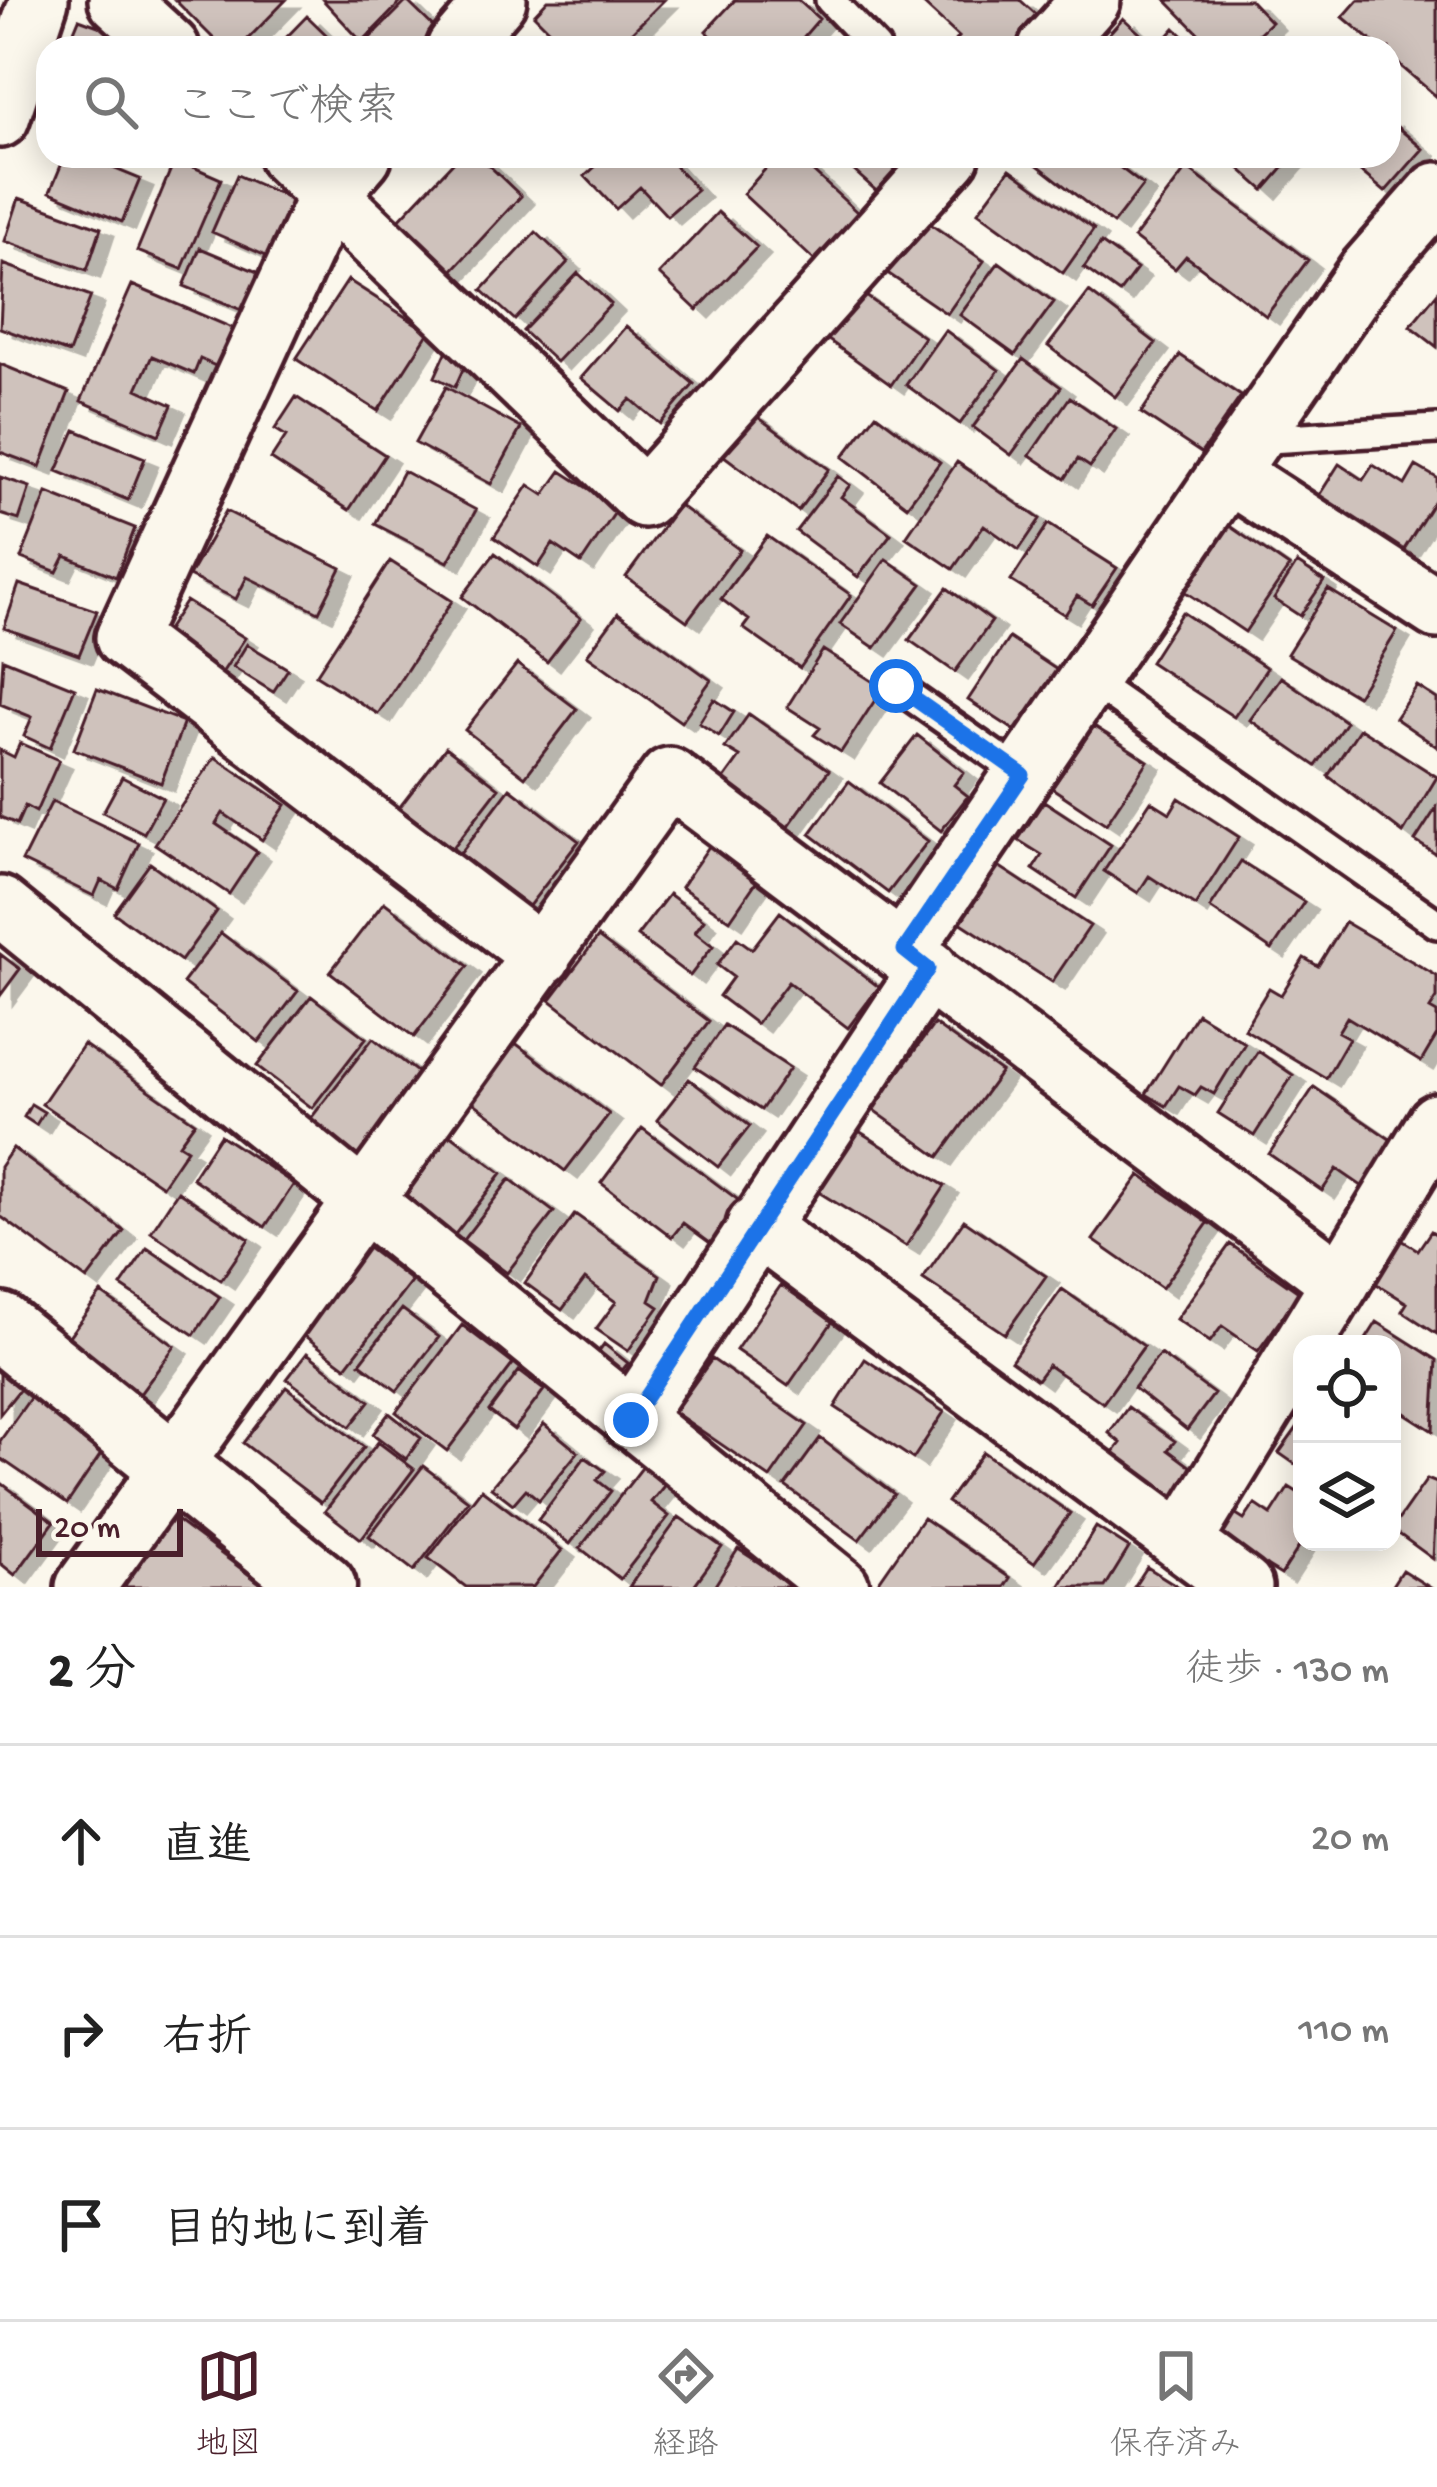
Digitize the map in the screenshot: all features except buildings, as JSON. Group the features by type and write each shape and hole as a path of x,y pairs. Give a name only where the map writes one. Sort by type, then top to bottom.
{"street":[{"path":"0,118 39,0"},
{"path":"118,0 157,36"},
{"path":"466,36 497,0"},
{"path":"1059,36 1091,0"},
{"path":"542,956 125,638 346,175 644,498 939,168"},
{"path":"631,1420 756,1226 1023,775 1366,273 1437,192"},
{"path":"1239,457 1437,609"},
{"path":"85,1587 669,777 1341,1282"},
{"path":"0,906 364,1206 840,1587"},
{"path":"1309,1335 1437,1123"},
{"path":"756,1226 1243,1587"},
{"path":"0,1327 322,1587"},
{"path":"1182,1542 1293,1361"}],"lane":[{"path":"830,0 864,36"},
{"path":"1239,457 1437,429"},
{"path":"1088,679 1437,924"},
{"path":"896,686 1023,775"}],"route":[{"path":"631,1420 928,969 904,950 1023,775 896,686"}]}
